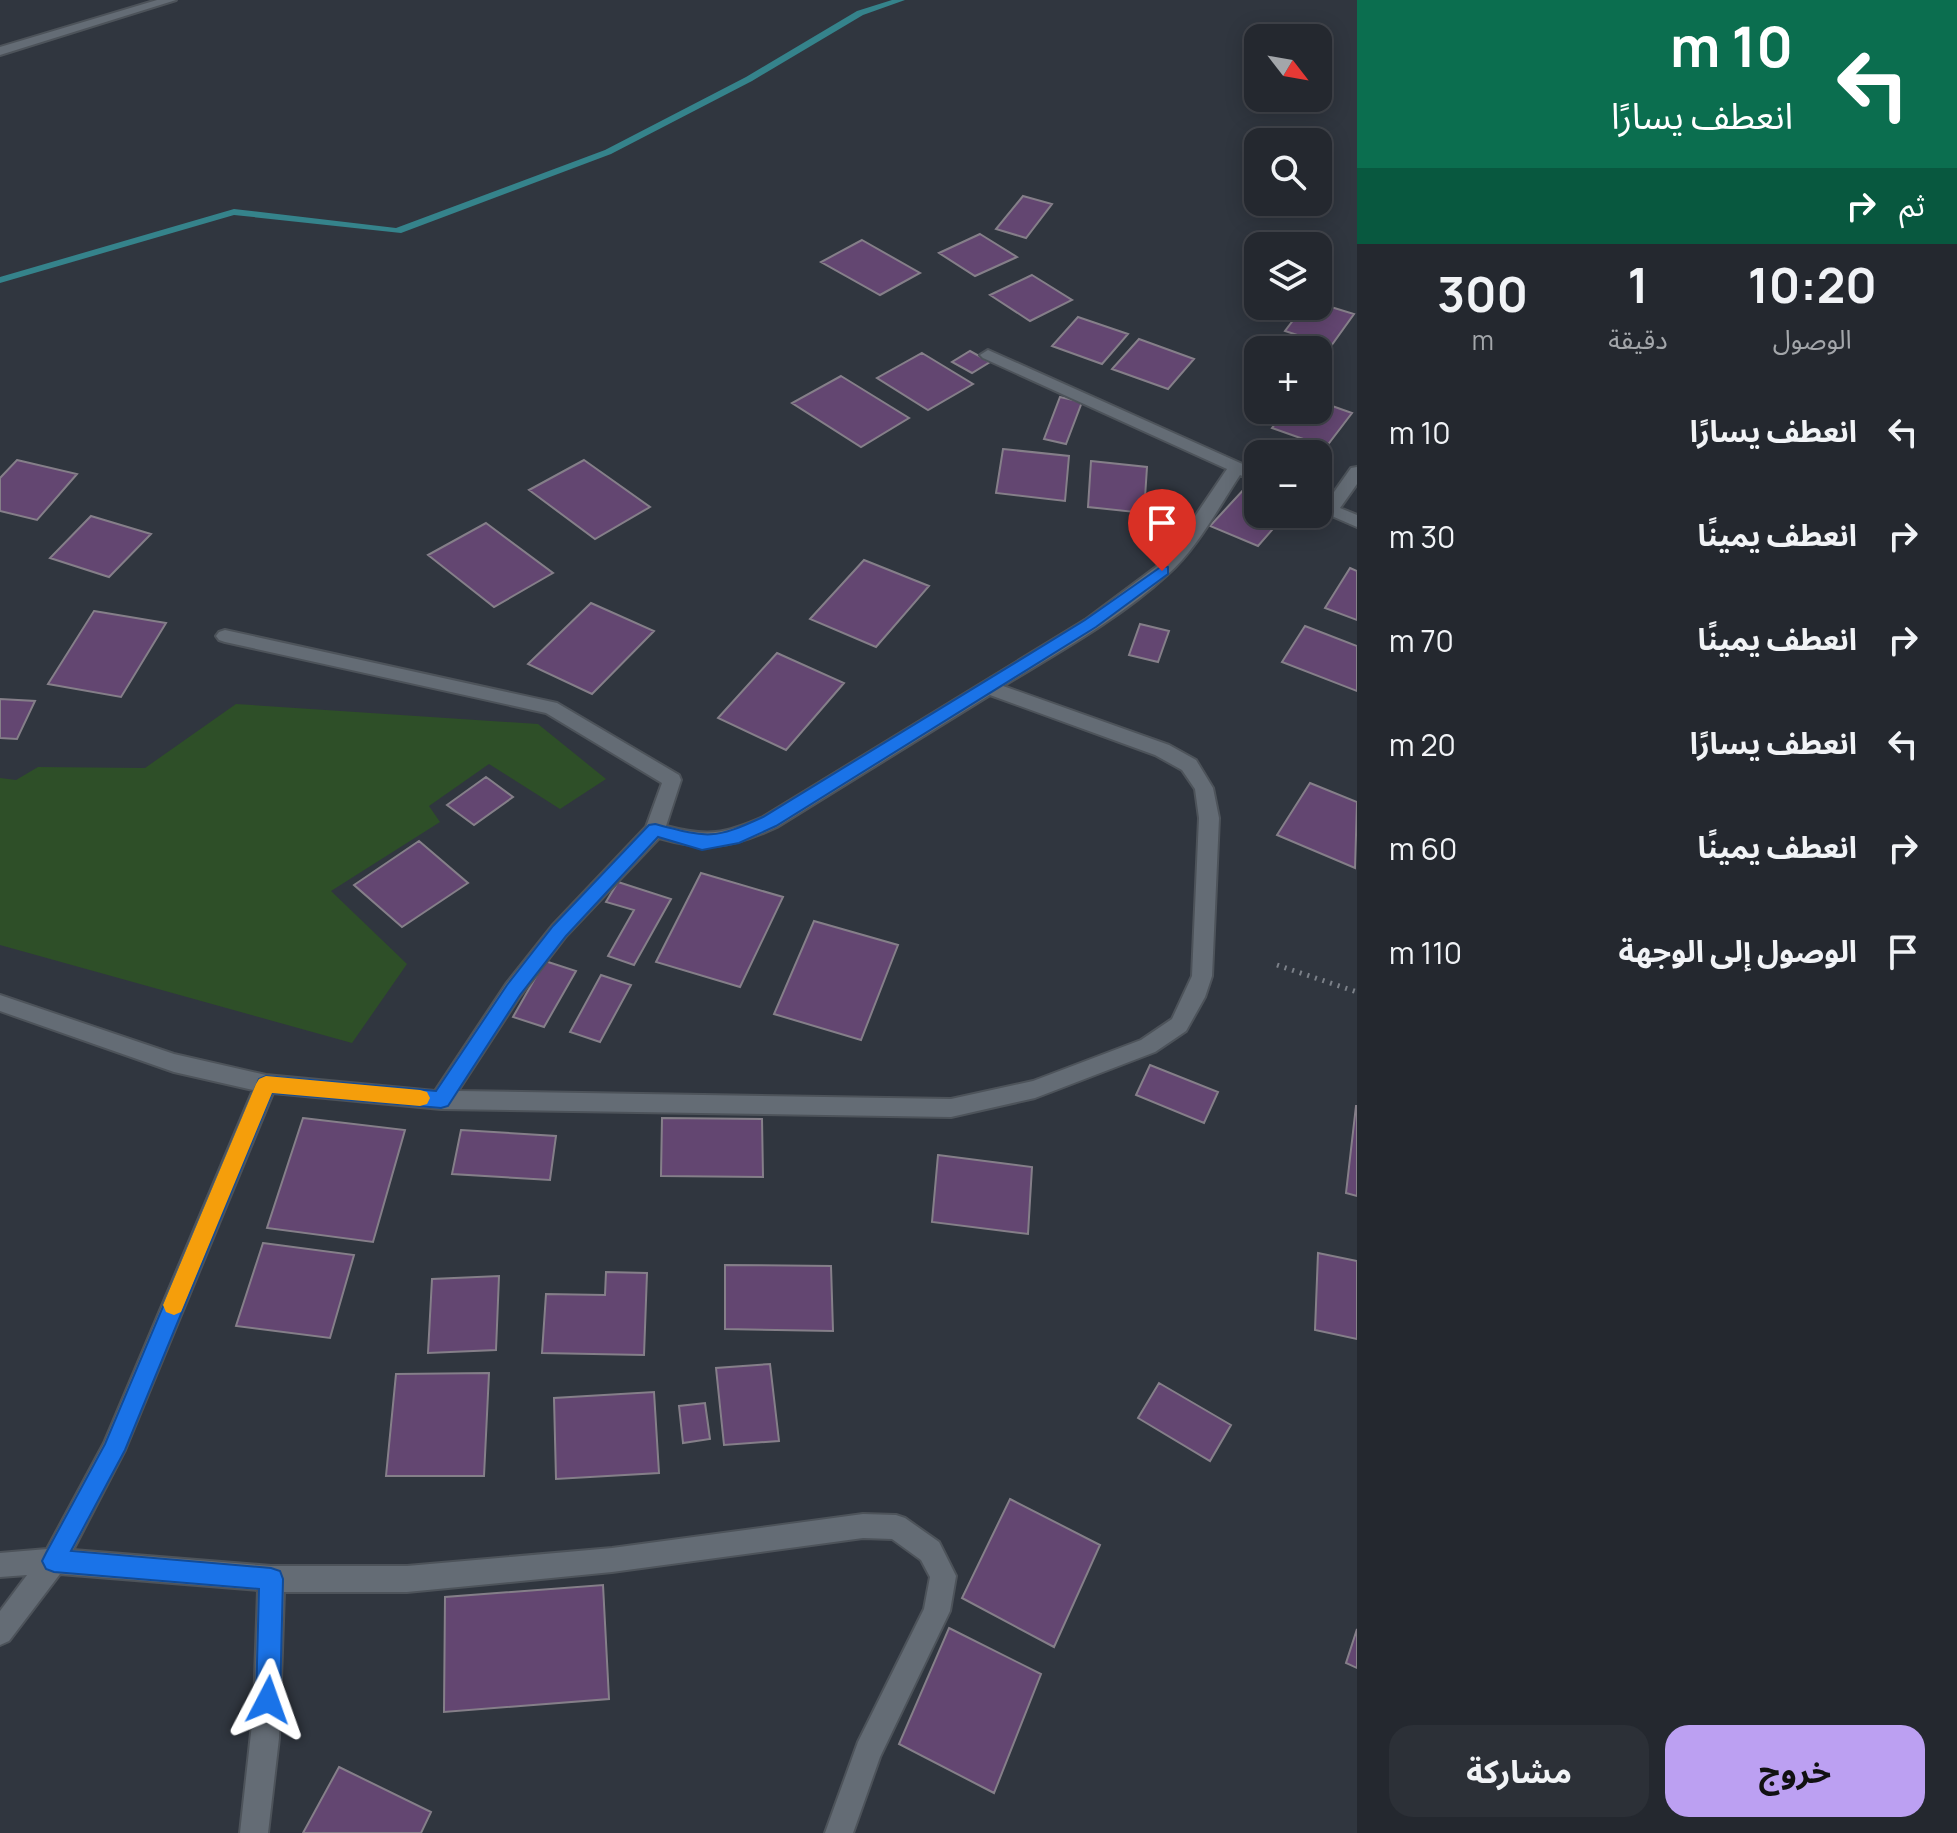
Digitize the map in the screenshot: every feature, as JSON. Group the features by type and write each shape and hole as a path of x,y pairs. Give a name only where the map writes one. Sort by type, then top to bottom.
{"street":[{"path":"0,51 170,0"},
{"path":"988,355 1244,470"},
{"path":"655,830 702,843 733,838 781,815 1091,624 1162,571 1181,550 1237,467"},
{"path":"1332,499 1357,472"},
{"path":"1332,511 1357,522"},
{"path":"225,636 551,708 672,780 655,830 559,931 513,990 441,1100"},
{"path":"0,1003 174,1063 266,1084 441,1100 951,1108 1048,1085 1148,1046 1179,1025 1195,997 1202,976 1209,818 1204,788 1189,765 1162,750 986,687"},
{"path":"0,1632 54,1561 113,1450 266,1084"},
{"path":"0,1565 54,1561 271,1579 407,1579 612,1560 863,1526 896,1527 930,1551 943,1576 937,1611 868,1752 839,1833"},
{"path":"254,1833 262,1783 271,1668 271,1579"}],"path":[{"path":"1277,965 1357,992"}],"green space":[{"path":"236,704 538,724 606,779 560,809 489,764 429,806 440,822 331,891 407,964 352,1043 0,945 0,778 16,780 38,767 145,768"}],"building":[{"path":"1023,196 1052,204 1026,238 996,229"},
{"path":"980,234 1017,257 975,276 939,253"},
{"path":"862,240 920,273 880,295 821,262"},
{"path":"1032,275 1072,300 1030,321 990,295"},
{"path":"1332,307 1354,314 1332,345 1332,336 1300,336 1285,331 1293,320 1332,320"},
{"path":"1078,317 1128,334 1102,364 1052,346"},
{"path":"1139,339 1194,359 1168,389 1112,369"},
{"path":"970,351 990,362 972,373 952,362"},
{"path":"922,353 973,384 928,410 877,378"},
{"path":"841,376 909,418 861,447 792,403"},
{"path":"1060,397 1082,402 1066,444 1044,439"},
{"path":"1332,406 1352,413 1331,440 1306,440 1272,428 1275,424 1332,424"},
{"path":"1003,449 1069,456 1065,501 996,493"},
{"path":"17,460 77,474 37,520 0,511 0,478"},
{"path":"584,460 650,507 595,539 529,490"},
{"path":"1091,461 1147,467 1144,513 1088,507"},
{"path":"1244,489 1244,528 1274,528 1258,546 1210,526"},
{"path":"91,516 151,534 109,577 50,558"},
{"path":"486,523 553,573 494,607 428,555"},
{"path":"864,560 929,586 876,647 810,619"},
{"path":"1350,568 1357,571 1357,620 1325,608"},
{"path":"591,603 654,631 592,694 528,664"},
{"path":"94,611 166,623 121,697 48,684"},
{"path":"1140,624 1169,631 1158,662 1129,655"},
{"path":"1305,626 1357,646 1357,691 1282,662"},
{"path":"777,653 844,683 786,750 718,718"},
{"path":"0,699 35,701 17,739 0,738"},
{"path":"486,777 513,797 474,825 447,805"},
{"path":"1310,783 1357,802 1355,868 1277,835"},
{"path":"419,841 468,883 402,927 354,885"},
{"path":"701,873 783,897 740,987 656,962"},
{"path":"618,882 671,899 634,965 608,956 634,910 606,902"},
{"path":"814,921 898,945 861,1040 774,1014"},
{"path":"545,961 576,971 544,1027 513,1017"},
{"path":"601,975 631,985 600,1042 570,1032"},
{"path":"1150,1065 1218,1092 1204,1123 1136,1095"},
{"path":"1357,1106 1357,1196 1346,1193"},
{"path":"303,1118 405,1130 373,1242 267,1228"},
{"path":"662,1118 762,1119 763,1177 661,1176"},
{"path":"461,1130 556,1136 550,1180 452,1174"},
{"path":"938,1155 1032,1167 1028,1234 932,1222"},
{"path":"263,1243 354,1255 330,1338 236,1326"},
{"path":"1318,1253 1357,1261 1357,1339 1315,1330"},
{"path":"725,1265 831,1266 833,1331 725,1329"},
{"path":"606,1272 647,1273 644,1355 542,1353 546,1294 605,1295"},
{"path":"499,1276 496,1350 428,1353 432,1279"},
{"path":"770,1364 779,1441 724,1445 716,1368"},
{"path":"489,1373 484,1476 386,1476 396,1374"},
{"path":"1159,1383 1231,1425 1210,1461 1138,1418"},
{"path":"654,1392 659,1473 556,1479 554,1398"},
{"path":"705,1403 710,1439 683,1443 679,1406"},
{"path":"1010,1499 1100,1545 1054,1647 962,1598"},
{"path":"603,1585 609,1699 444,1712 445,1597"},
{"path":"949,1628 1041,1674 994,1793 899,1744"},
{"path":"1357,1629 1357,1668 1346,1663"},
{"path":"339,1767 431,1812 421,1833 303,1833"}],"waterway":[{"path":"0,280 234,212 397,231 608,152 749,79 860,13 901,0"}],"slow traffic":[{"path":"174,1305 266,1084 420,1098"}],"route":[{"path":"268,1700 271,1579 54,1561 113,1450 266,1084 441,1100 513,990 559,931 655,830 702,843 733,838 770,822 1091,624 1162,571"}]}
